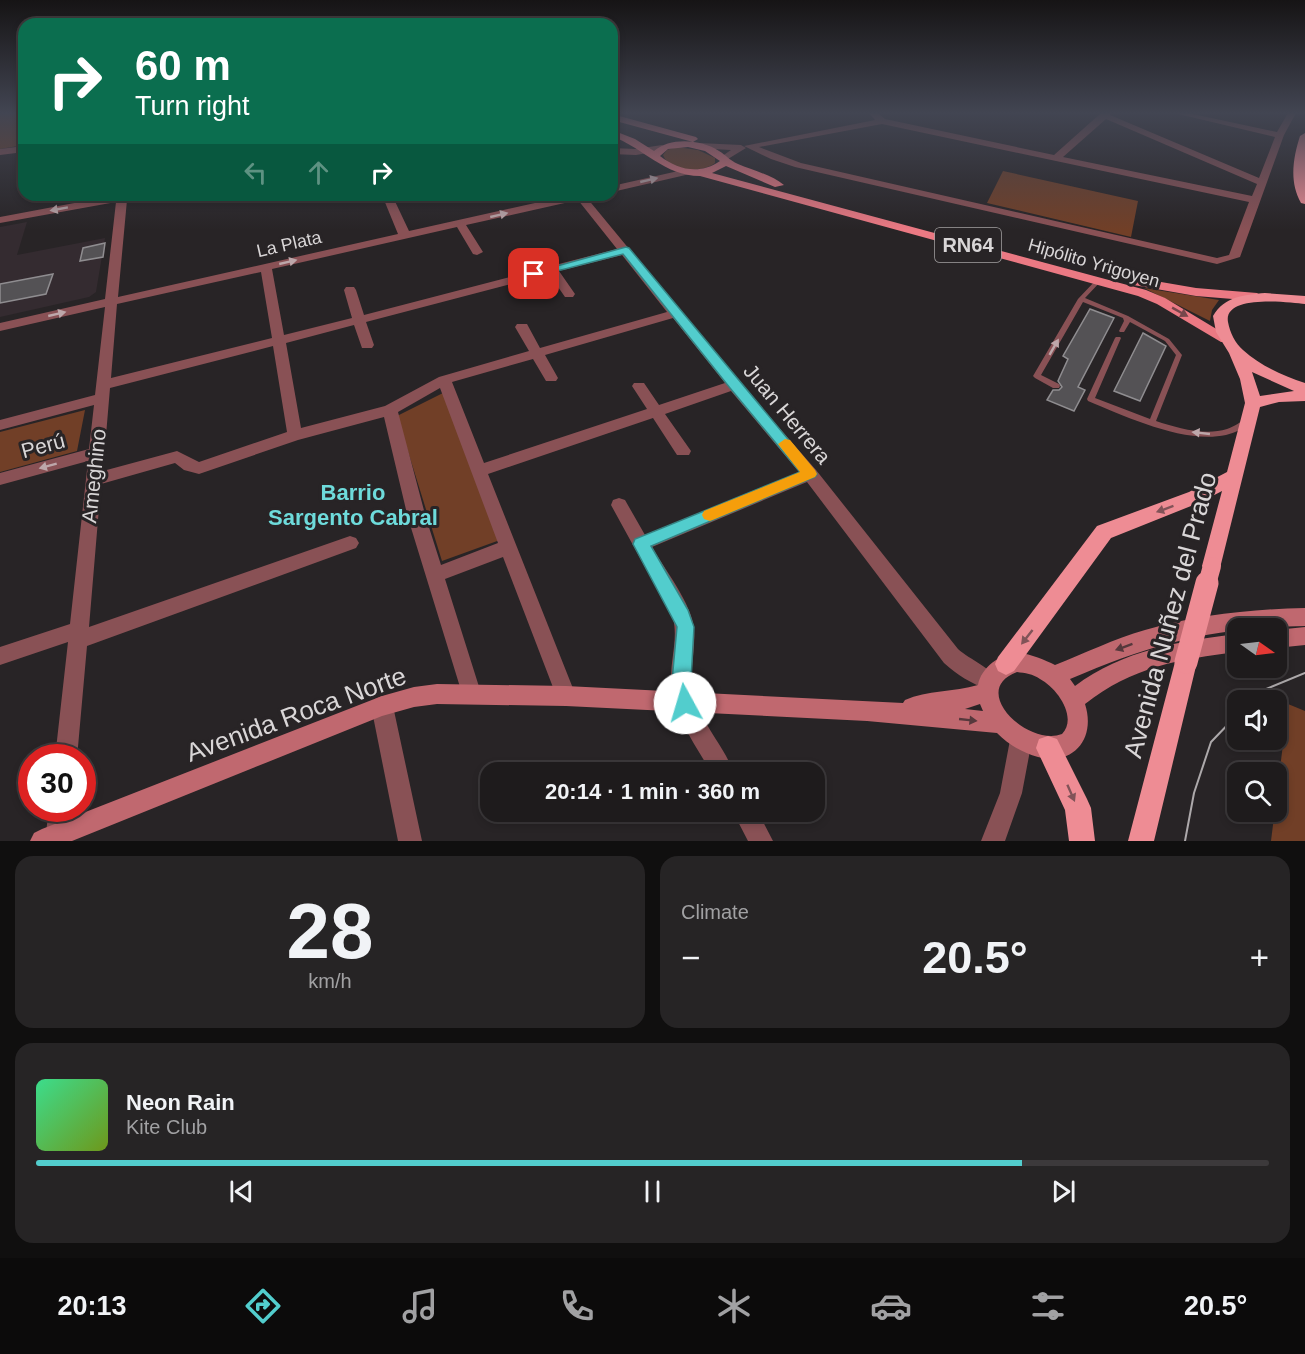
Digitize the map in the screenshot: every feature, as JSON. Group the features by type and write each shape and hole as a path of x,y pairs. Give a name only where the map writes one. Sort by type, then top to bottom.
{"highway":[{"path":"1301,152 1298,180 1305,201"},
{"name":"RN64","path":"1303,298 1257,297 1237,301 1226,306 1221,312 1219,321 1226,339 1236,352 1269,374 1305,389"},
{"name":"Avenida Nuñez del Prado","path":"1141,841 1251,412 1248,379 1236,352"},
{"path":"1251,412 1279,397 1305,396"},
{"path":"1006,664 1104,532 1195,497 1236,475"},
{"path":"1048,748 1078,808 1082,841"}],"main road":[{"path":"713,152 724,156"},
{"name":"RN64","path":"650,153 662,163 687,172 701,173 719,167 724,156 716,152"},
{"name":"Hipólito Yrigoyen","path":"724,156 781,186 1120,278 1179,290 1257,297"},
{"name":"Hipólito Yrigoyen","path":"701,173 1098,281 1161,301 1226,339"},
{"path":"1053,676 1156,636 1233,623 1305,617"},
{"path":"1287,638 1305,636"},
{"path":"1073,700 1104,678 1128,667 1165,655 1227,645"},
{"path":"1017,662 1029,664 1053,676 1073,700 1078,714 1078,728 1073,739 1062,746 1048,748 1021,740 1000,723 989,703 987,686 995,670 1006,664 1017,662"},
{"name":"Avenida Roca Norte","path":"867,710 948,703 987,686"},
{"name":"Avenida Roca Norte","path":"52,839 382,706 414,697 471,693 566,696 867,710 1000,723"}],"street":[{"name":"RN64","path":"636,152 650,153"},
{"path":"724,156 733,152"},
{"path":"759,152 798,165 1217,261 1234,257 1273,152"},
{"path":"1029,152 1254,200"},
{"path":"1056,158 1063,152"},
{"path":"1193,152 1261,182"},
{"path":"618,188 687,172"},
{"path":"0,220 97,201"},
{"name":"Ameghino","path":"67,744 121,201"},
{"path":"390,201 405,236"},
{"name":"La Plata","path":"0,327 561,201"},
{"name":"Juan Herrera","path":"587,201 734,385 810,474 951,656 987,686"},
{"path":"460,224 477,252"},
{"path":"539,250 569,294"},
{"path":"0,425 104,391 278,341 626,250"},
{"path":"266,267 295,435"},
{"path":"350,290 367,345"},
{"path":"92,480 177,457 190,466 199,468 295,435 390,410 444,380 676,313"},
{"path":"522,327 551,378"},
{"path":"444,380 566,696"},
{"path":"479,471 734,385"},
{"path":"639,386 683,451"},
{"path":"390,410 417,518 471,693"},
{"name":"Perú","path":"0,479 96,453"},
{"path":"641,544 810,474"},
{"path":"619,505 682,616 686,627 681,681 685,703 717,762"},
{"path":"0,656 79,634 350,543"},
{"path":"435,575 508,546"},
{"path":"382,706 410,841"},
{"path":"993,841 1011,793 1021,740"},
{"path":"52,839 57,822"},
{"path":"751,822 761,841"}],"lane":[{"path":"1056,386 1037,376 1081,299 1098,281"},
{"path":"1081,299 1126,317 1167,340 1179,355 1152,422"},
{"path":"1091,399 1127,321 1126,317"},
{"path":"1082,396 1152,422 1208,435 1226,432 1251,412"}],"shaded area":[{"path":"665,152 703,152 715,158 715,163 703,168 679,168 666,161 663,155"},
{"path":"1003,171 1138,201 1131,237 987,203"},
{"path":"27,222 17,255 105,238 96,292 89,297 0,317 0,227"},
{"path":"1144,288 1219,300 1212,310 1210,321"},
{"path":"443,393 500,540 442,561 397,416"},
{"path":"85,410 77,451 0,472 0,432"},
{"path":"1288,704 1305,711 1305,841 1271,841 1273,822 1287,822 1287,762 1281,762 1282,750 1287,750"}],"building":[{"path":"105,243 103,257 80,261 83,248"},
{"path":"53,274 46,294 0,303 0,284"},
{"path":"1090,309 1114,318 1078,387 1085,390 1074,411 1047,400 1053,390 1059,390 1062,387 1058,381 1068,359 1063,356"},
{"path":"1143,333 1166,346 1140,401 1114,391"}],"tram line":[{"path":"1264,690 1305,673"},
{"path":"1185,841 1194,793 1211,742 1227,725"}],"slow traffic":[{"path":"710,515 810,474 785,444"}],"district":[{"name":"Barrio Sargento Cabral","path":"353,504"}],"route":[{"path":"534,274 626,250 734,385 810,474 641,544 686,627 681,681 685,703"}]}
